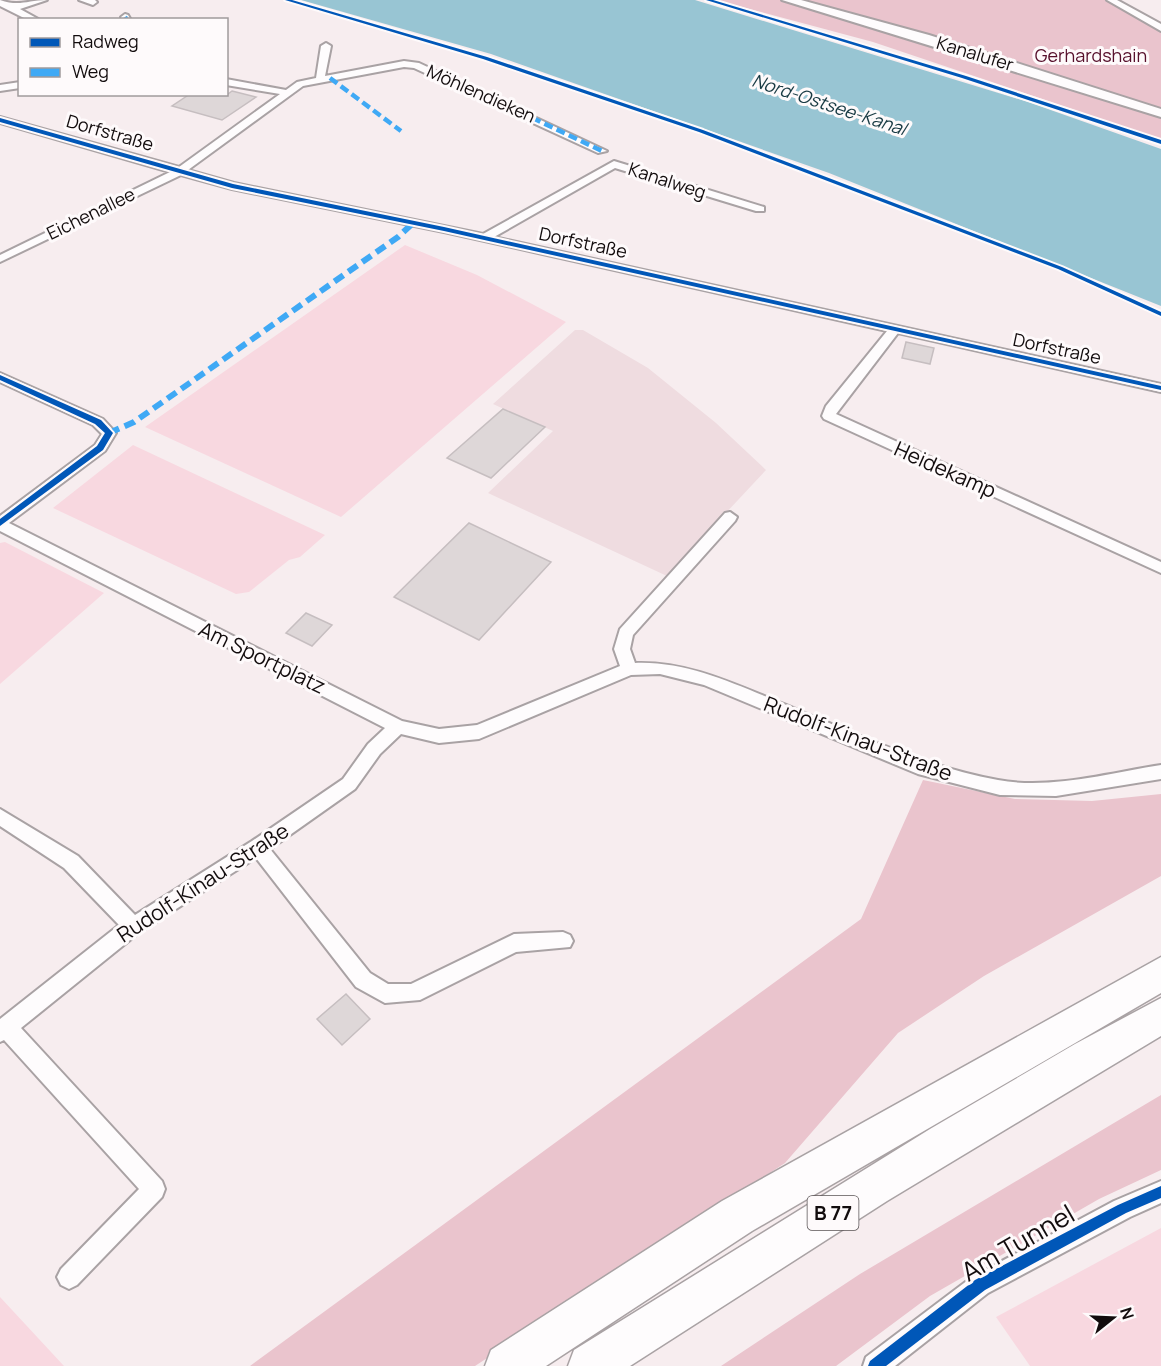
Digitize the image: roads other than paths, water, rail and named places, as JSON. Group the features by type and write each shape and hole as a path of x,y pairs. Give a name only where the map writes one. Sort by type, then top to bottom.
{"highway":[{"name":"B 77","path":"507,1366 737,1216 1161,974"},
{"name":"B 77","path":"590,1366 827,1216 1077,1063 1161,1016"}],"street":[{"path":"15,8 43,0"},
{"path":"83,0 93,2"},
{"name":"Kanalufer","path":"788,0 925,38 1161,112"},
{"path":"1111,0 1161,28"},
{"path":"0,3 32,18"},
{"path":"320,80 326,46"},
{"name":"Möhlendieken","path":"273,105 300,84 416,64 603,151"},
{"path":"228,82 288,93"},
{"path":"0,88 18,85"},
{"path":"266,90 273,105"},
{"name":"Eichenallee","path":"0,259 182,170 273,105"},
{"name":"Dorfstraße","path":"0,120 182,170 231,186 484,238 1161,388"},
{"name":"Kanalweg","path":"484,238 614,164 760,209"},
{"name":"Heidekamp","path":"894,330 831,409 829,416 1161,568"},
{"path":"0,377 98,422 109,433 100,448 0,524"},
{"path":"629,669 622,649 626,633 730,517"},
{"name":"Am Sportplatz","path":"0,524 398,727 439,736 479,732 534,710"},
{"name":"Rudolf-Kinau-Straße","path":"534,710 629,669 660,668 707,680 924,769 1000,788 1056,789 1161,772"},
{"name":"Rudolf-Kinau-Straße","path":"3,1029 133,926 258,848 349,784 374,749 398,727"},
{"path":"0,817 71,862 133,926"},
{"path":"258,848 363,980 385,994 413,993 514,943 563,941"},
{"path":"3,1029 154,1189 69,1277"},
{"name":"Am Tunnel","path":"875,1366 980,1285 1122,1209 1161,1192"}],"water":[{"name":"Nord-Ostsee-Kanal","path":"301,0 695,0 1028,102 1161,149 1161,306 829,173 491,54"}],"park label":[{"name":"Gerhardshain","path":"1091,56"}]}
